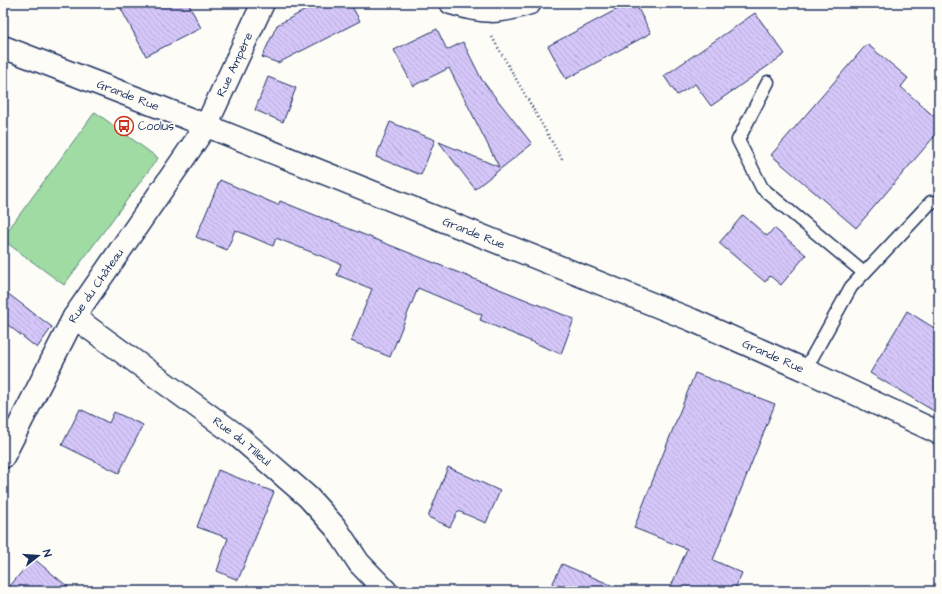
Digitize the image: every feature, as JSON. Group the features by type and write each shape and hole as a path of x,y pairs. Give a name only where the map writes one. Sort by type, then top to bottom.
{"street":[{"name":"Rue Ampère","path":"206,126 263,3"},
{"path":"451,3 476,11 494,12 530,3"},
{"name":"Grande Rue","path":"3,47 206,126 692,320 805,370 939,433"},
{"name":"Rue du Château","path":"3,457 74,317 206,126"},
{"name":"Rue du Tilleul","path":"74,317 239,437 308,497 336,528 359,563 386,591"}],"lane":[{"path":"768,82 738,140 762,188 864,273"},
{"path":"805,370 851,287 931,202 939,202"}],"path":[{"path":"476,11 563,161"}],"green space":[{"path":"95,112 158,158 64,285 3,240 3,237"}],"building":[{"path":"118,3 188,3 201,28 146,56"},
{"path":"319,3 350,3 360,21 278,63 262,57 277,25"},
{"path":"629,3 635,3 651,33 566,79 548,46"},
{"path":"755,13 785,54 711,106 695,84 677,95 664,76"},
{"path":"437,29 447,50 463,42 482,80 532,144 475,189 439,142 499,167 449,68 413,86 394,50"},
{"path":"867,44 908,78 901,87 939,121 939,131 856,228 771,155"},
{"path":"268,77 296,88 283,122 255,110"},
{"path":"390,122 435,140 421,175 376,157"},
{"path":"220,180 278,205 280,201 574,319 561,354 480,320 482,315 418,288 390,357 351,341 372,289 337,275 341,264 276,238 273,246 235,230 227,250 196,237"},
{"path":"743,215 767,236 774,228 806,255 781,285 770,276 765,282 719,243"},
{"path":"3,290 52,327 37,348 3,321"},
{"path":"907,311 939,331 939,414 870,373"},
{"path":"695,373 775,404 713,560 742,573 734,591 669,591 687,549 634,528"},
{"path":"80,409 109,423 114,412 143,425 119,473 62,445"},
{"path":"448,467 500,491 486,523 458,511 450,527 428,517"},
{"path":"218,470 274,492 238,580 217,571 228,538 197,527"},
{"path":"33,558 73,591 6,591"},
{"path":"562,564 625,591 549,591"}],"place":[{"name":"Coolus","path":"124,126"}]}
